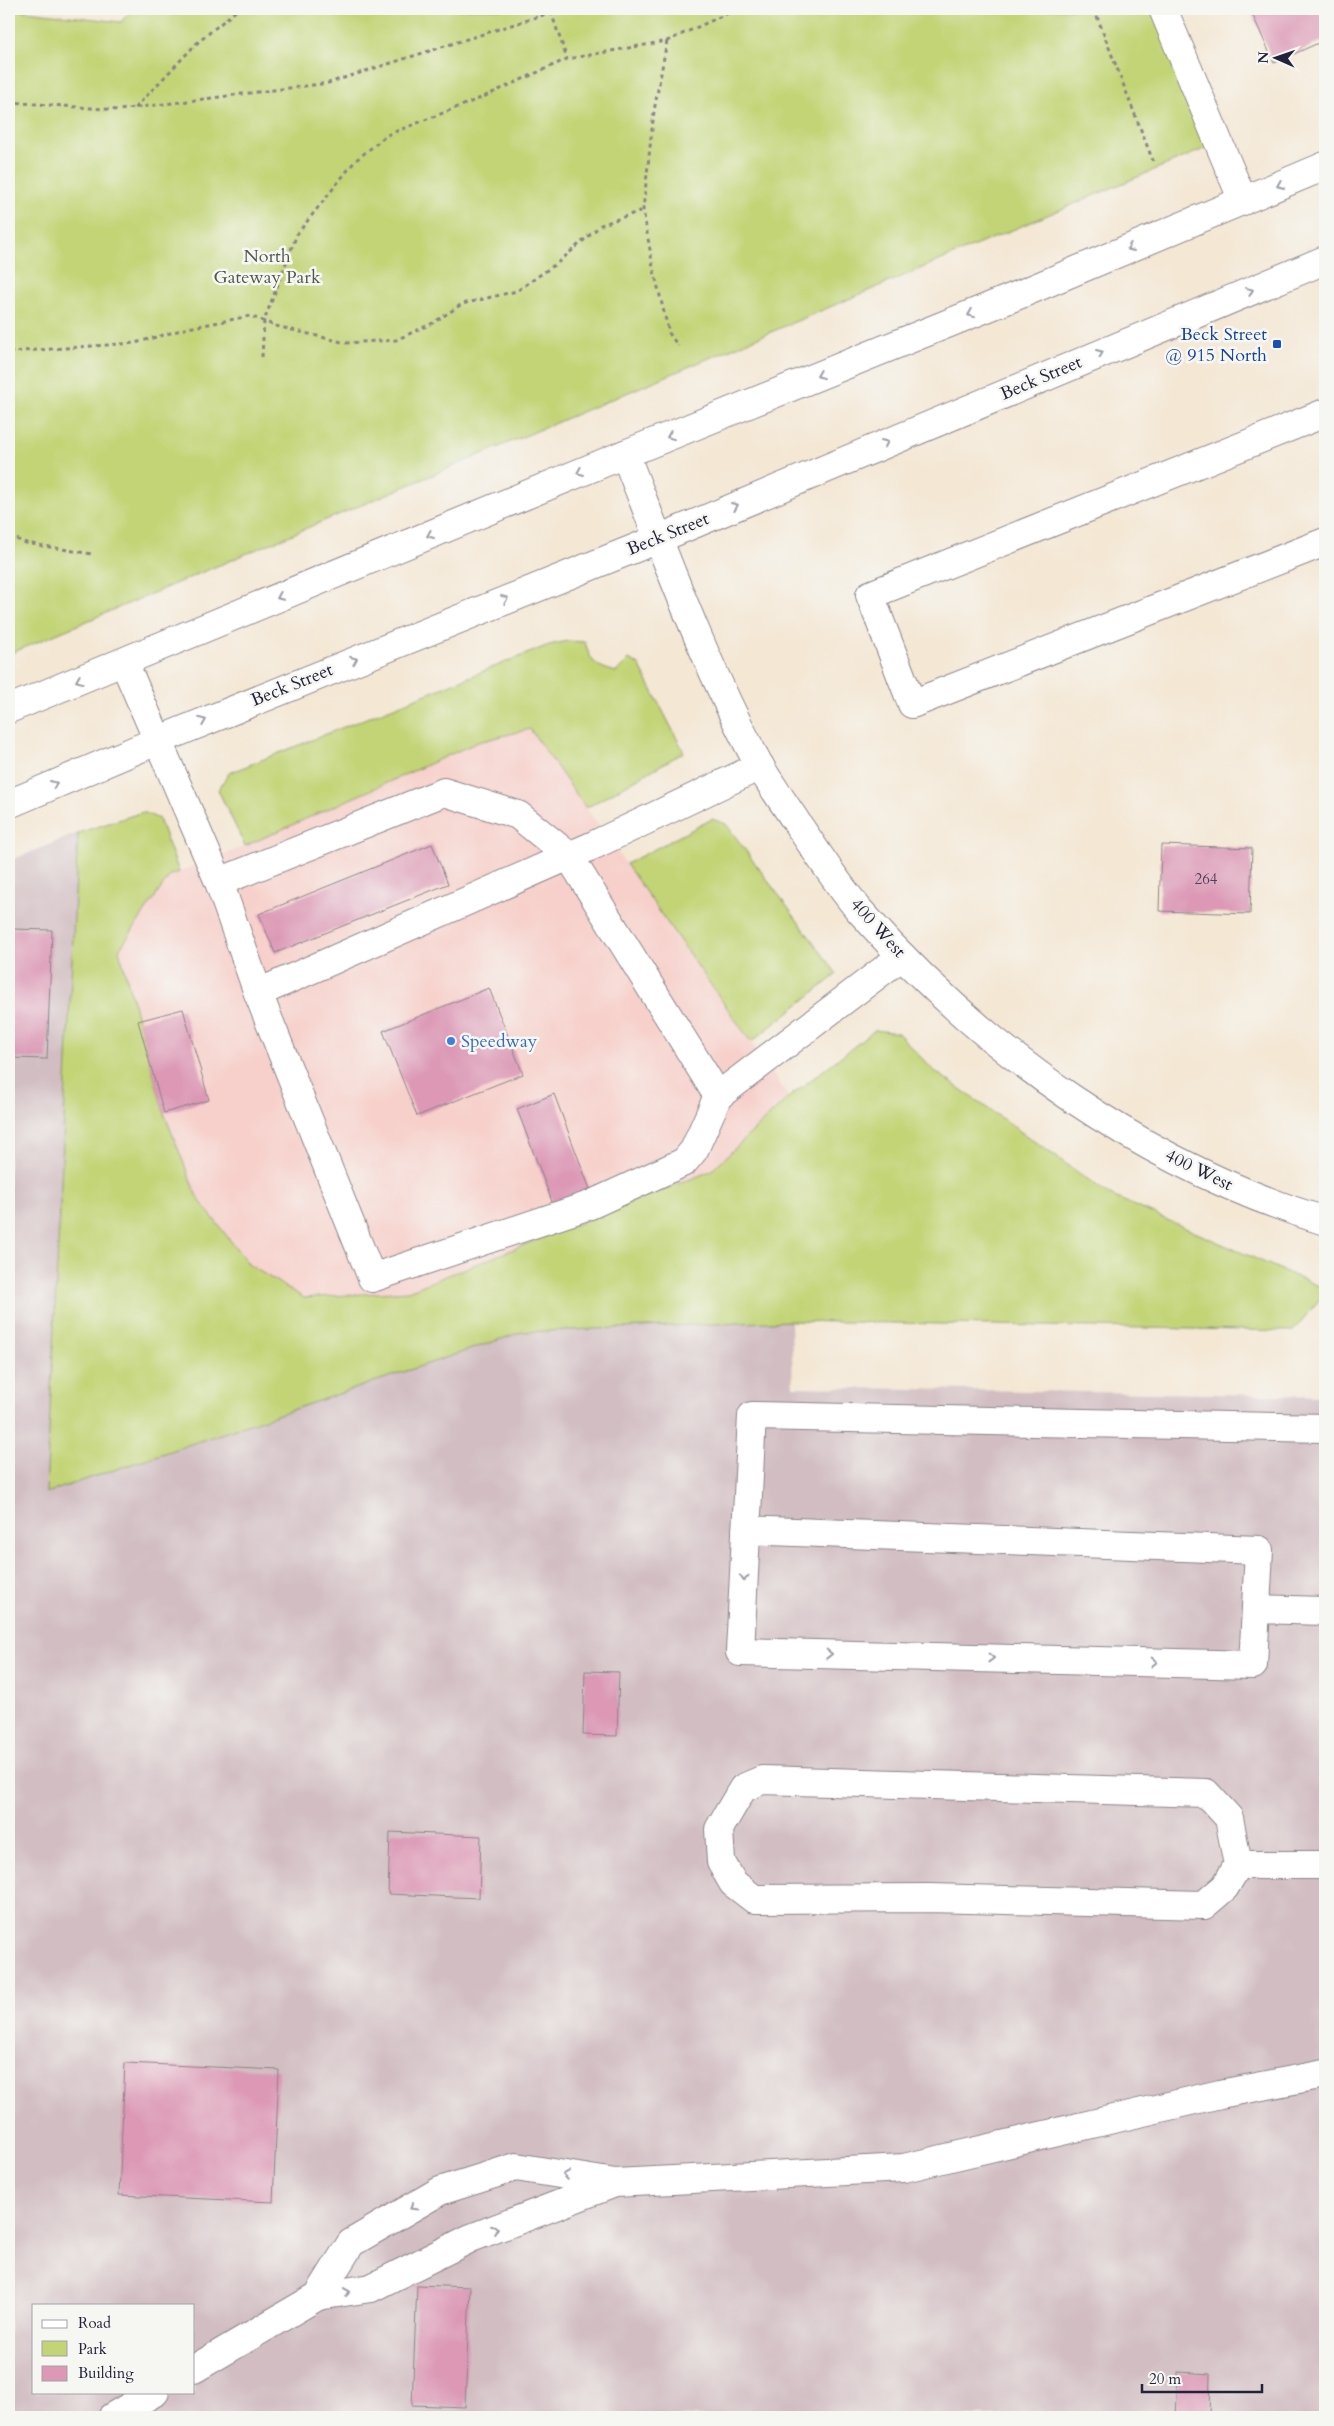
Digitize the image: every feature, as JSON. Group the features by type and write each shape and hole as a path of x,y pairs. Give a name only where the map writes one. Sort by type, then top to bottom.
{"main road":[{"path":"1163,9 1243,201"},
{"path":"9,709 625,454 1007,300 1325,166"},
{"name":"Beck Street","path":"9,804 159,740 658,539 1325,260"},
{"path":"1325,413 870,595 912,704 1325,542"},
{"name":"400 West","path":"625,454 716,680 760,766 806,837 859,909 902,956 962,1014 1025,1064 1087,1108 1151,1146 1214,1179 1275,1206 1325,1221"},
{"path":"124,662 219,882 258,993 372,1278 590,1206 684,1162 694,1150 718,1096 902,956"},
{"path":"258,993 569,856 760,766"},
{"path":"219,882 444,792 518,815 569,856 718,1096"},
{"path":"746,1530 1259,1550 1253,1665 740,1652 746,1530 752,1416 1325,1428"},
{"path":"1256,1609 1325,1611"},
{"path":"762,1780 1206,1793 1229,1818 1238,1865 1226,1887 1204,1905 930,1898 754,1899 733,1883 721,1862 719,1829 743,1788 762,1780"},
{"path":"1238,1865 1325,1865"},
{"path":"318,2296 351,2243 440,2191 516,2167 615,2183 904,2168 1220,2094 1325,2074"},
{"path":"195,2368 318,2296 371,2288 471,2238 615,2183"},
{"path":"112,2417 152,2394"}],"path":[{"path":"135,108 196,44 238,9"},
{"path":"9,102 118,110 328,83 562,9"},
{"path":"262,357 264,321 297,234 355,161 387,135 481,98 567,59 667,41 736,9"},
{"path":"1094,9 1153,161"},
{"path":"551,12 567,59"},
{"path":"667,41 654,111 643,210 653,267 669,333 678,346"},
{"path":"9,352 135,343 188,328 250,316 346,343 396,340 433,323 462,304 517,291 560,261 601,225 643,210"},
{"path":"9,536 26,543 92,554"}],"shaded area":[{"path":"531,729 789,1097 711,1171 408,1291 304,1298 249,1265 197,1197 164,1113 119,949 170,875 245,846 478,742"},
{"path":"78,833 46,1493 522,1332 791,1321 793,1387 1325,1396 1325,2417 9,2417 9,861"}],"green space":[{"name":"North Gateway Park","path":"9,9 121,22 132,9 1153,9 1211,146 9,654"},
{"path":"568,641 585,642 589,655 595,663 609,670 616,672 629,659 639,665 684,752 586,808 530,729 478,742 245,846 218,790 229,773 549,645"},
{"path":"143,812 159,819 179,872 170,875 119,950 164,1113 197,1197 249,1265 304,1298 408,1291 711,1171 789,1097 875,1030 898,1033 932,1069 1110,1195 1325,1289 1325,1293 1293,1331 791,1321 522,1332 46,1493 78,833"},
{"path":"712,819 726,824 837,974 751,1042 626,864"}],"building":[{"path":"1250,9 1325,9 1325,40 1274,63"},
{"path":"432,844 448,884 275,953 259,914"},
{"path":"1161,845 1252,848 1250,914 1159,911"},
{"path":"9,929 52,930 47,1059 9,1058"},
{"path":"489,988 523,1074 417,1116 383,1031"},
{"path":"183,1009 209,1100 164,1113 138,1021"},
{"path":"554,1094 591,1192 554,1207 517,1109"},
{"path":"585,1671 619,1672 617,1736 583,1735"},
{"path":"390,1832 481,1836 479,1898 388,1894"},
{"path":"125,2063 279,2070 273,2202 119,2195"},
{"path":"417,2285 470,2287 465,2407 412,2405"},
{"path":"1178,2372 1210,2374 1209,2417 1176,2417"}],"place":[{"name":"Beck Street @ 915 North","path":"1277,344"},
{"name":"Speedway","path":"451,1041"}]}
